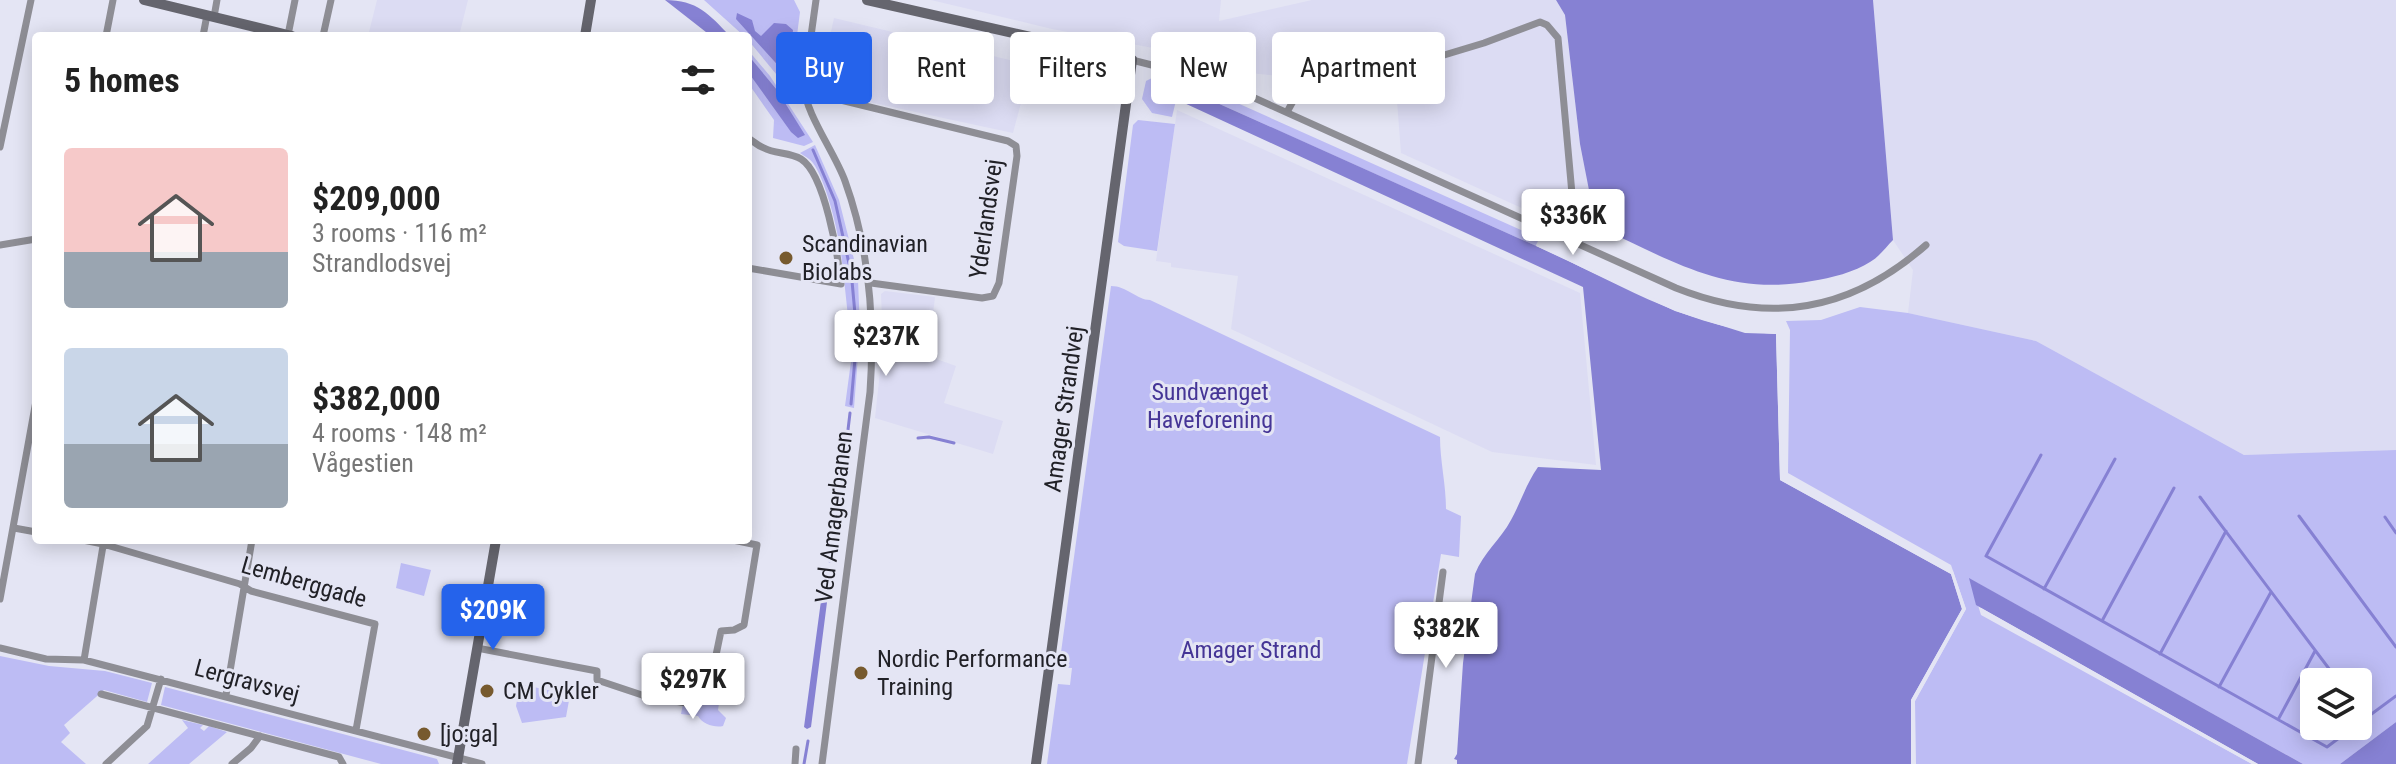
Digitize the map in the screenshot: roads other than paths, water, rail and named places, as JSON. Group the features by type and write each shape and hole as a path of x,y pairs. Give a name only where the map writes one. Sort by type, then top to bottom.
{"street":[{"path":"0,147 3,117 31,0"},
{"path":"107,32 113,0"},
{"path":"144,0 274,32"},
{"path":"205,32 217,0"},
{"path":"291,32 295,0"},
{"path":"324,32 331,0"},
{"path":"586,32 591,0"},
{"name":"Ved Amagerbanen","path":"812,32 816,0"},
{"path":"867,0 1010,32"},
{"path":"1287,112 1308,80 1421,62 1540,22 1547,25 1558,38 1573,205 1566,237"},
{"path":"1135,61 1219,82 1704,299 1734,306 1764,309 1824,303 1880,280 1926,245"},
{"name":"Ved Amagerbanen","path":"808,104 845,182 862,241 871,283 873,346 870,392 822,764"},
{"name":"Yderlandsvej","path":"857,104 1008,141 1016,146 1017,156 999,283 993,296 982,298 871,283"},
{"name":"Amager Strandvej","path":"1036,764 1126,104"},
{"path":"752,141 765,149 796,157 810,169 838,251 841,284 752,269"},
{"path":"0,245 32,240"},
{"path":"0,599 32,424"},
{"path":"14,528 32,531"},
{"path":"84,660 104,544"},
{"name":"Lemberggade","path":"110,544 243,585 251,591 375,624 356,730"},
{"path":"226,695 251,544"},
{"path":"457,761 495,544"},
{"path":"477,648 597,671 597,680 642,695 697,705 710,684 721,631 744,625 757,545 752,544"},
{"path":"1418,764 1443,572"},
{"name":"Lergravsvej","path":"0,648 46,659 84,660 356,730 457,761 482,764"},
{"path":"106,764 147,726 161,679"},
{"path":"101,694 339,757 343,764"},
{"path":"232,764 260,736"},
{"path":"795,764 796,749"}],"waterway":[{"path":"813,150 835,201 850,268"},
{"path":"851,404 857,336 852,281"},
{"path":"845,455 850,413"},
{"path":"918,438 929,437 954,443"},
{"path":"2041,455 1986,556 2300,732"},
{"path":"2044,589 2115,459"},
{"path":"830,561 843,464"},
{"path":"2102,621 2174,488"},
{"path":"2200,497 2328,668"},
{"path":"2299,516 2396,647"},
{"path":"2385,517 2396,533"},
{"path":"2160,654 2226,531"},
{"path":"2219,687 2271,592"},
{"path":"2279,718 2315,651"},
{"path":"2372,714 2396,696"},
{"path":"2315,740 2327,747 2336,740"},
{"path":"804,764 808,741"}],"place":[{"name":"Scandinavian Biolabs","path":"786,258"},
{"name":"Nordic Performance Training","path":"861,673"},
{"name":"CM Cykler","path":"487,691"},
{"name":"[jo:ga]","path":"424,734"}],"park label":[{"name":"Sundvænget Haveforening","path":"1210,406"},
{"name":"Amager Strand","path":"1251,650"}]}
